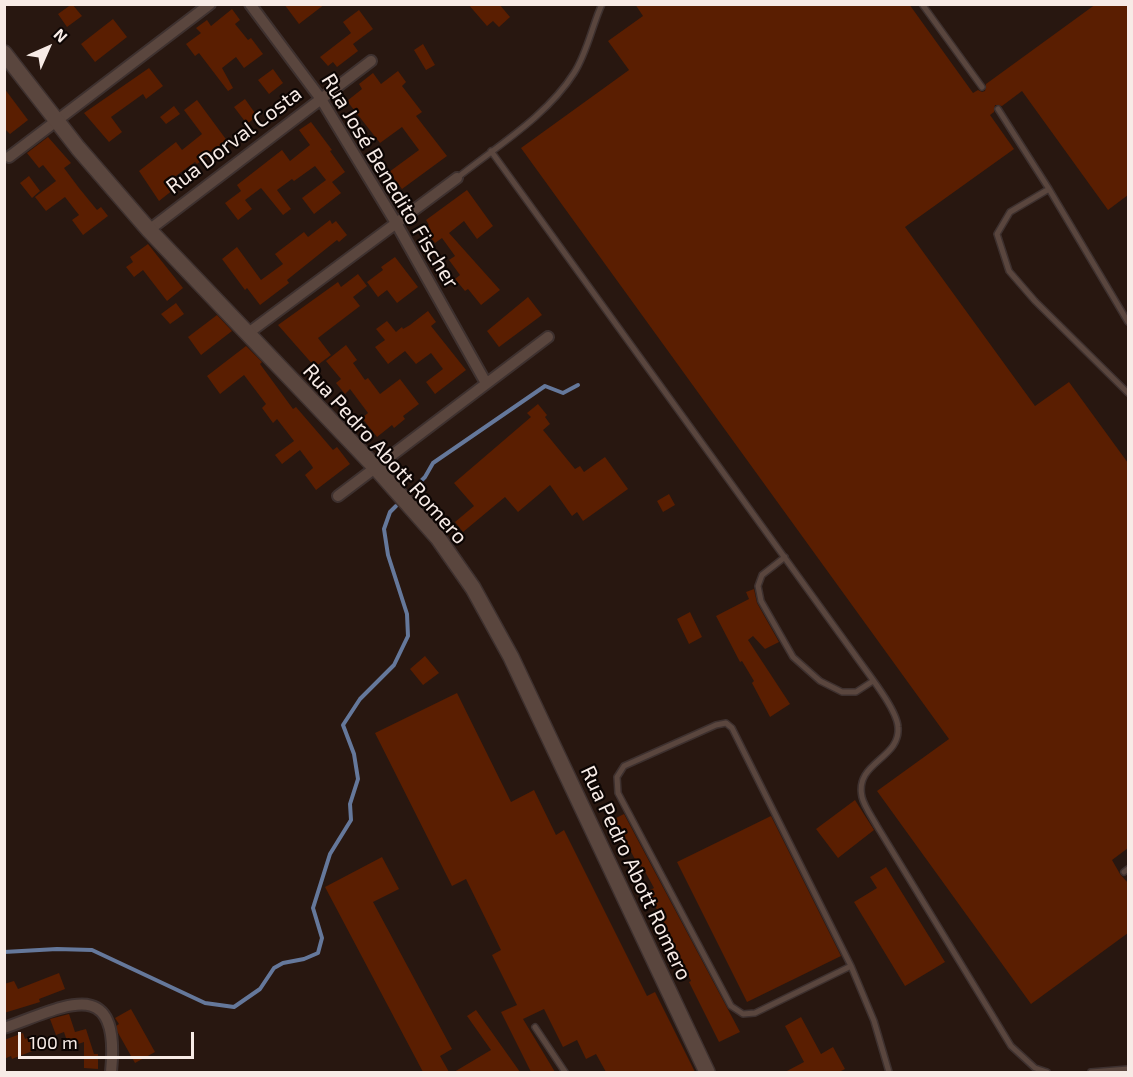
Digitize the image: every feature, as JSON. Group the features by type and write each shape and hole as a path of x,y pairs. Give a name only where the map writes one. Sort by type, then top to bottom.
{"street":[{"path":"9,157 210,4"},
{"name":"Rua José Benedito Fischer","path":"250,4 321,99 396,224 486,383"},
{"name":"Rua Pedro Abott Romero","path":"4,53 149,230 376,468 438,538 473,588 511,657 707,1072"},
{"name":"Rua Dorval Costa","path":"149,230 371,61"},
{"path":"247,334 457,178"},
{"path":"338,496 548,337"},
{"path":"4,1028 65,1006 83,1002 99,1009 110,1024 113,1055 111,1072"}],"lane":[{"path":"457,178 542,112 563,91 576,71 602,4"},
{"path":"922,4 982,87"},
{"path":"998,109 1049,189 1128,322"},
{"path":"491,151 891,707 898,724 898,740 889,752 869,768 862,781 861,797 1011,1046 1035,1068 1047,1072"},
{"path":"1049,189 1010,212 997,234 1009,271 1035,301 1128,393"},
{"path":"784,557 762,575 758,586 761,601 793,657 820,681 842,692 856,692 873,681"},
{"path":"851,966 755,1013 743,1014 731,1006 618,793 617,777 624,766 716,725 726,723 732,728 851,966 874,1021 889,1072"},
{"path":"535,1027 565,1072"},
{"path":"1091,1072 1128,1069"}],"building":[{"path":"72,4 82,16 67,27 58,14"},
{"path":"284,4 325,4 299,24"},
{"path":"468,4 499,4 510,17 499,27 493,21 487,26"},
{"path":"635,4 909,4 973,93 978,90 985,91 986,84 1096,4 1128,4 1128,195 1108,210 1022,91 1002,106 995,105 994,112 990,115 1014,149 905,227 1035,406 1069,382 1128,463 1128,848 1112,860 1128,883 1128,933 1031,1004 877,791 949,739 521,148 629,70 608,41 643,16"},
{"path":"232,9 240,20 235,24 248,40 251,38 263,54 244,68 236,57 222,68 233,88 228,91 199,53 195,56 186,44 201,33 196,28 207,20 211,26"},
{"path":"359,10 373,29 353,44 358,51 337,67 333,62 328,66 320,57 351,33 343,22"},
{"path":"113,19 127,37 95,62 81,44"},
{"path":"423,44 435,65 426,70 414,50"},
{"path":"149,68 163,86 146,99 143,94 111,117 122,132 109,142 84,113"},
{"path":"273,69 283,83 269,94 258,80"},
{"path":"398,71 406,82 402,86 422,112 416,116 447,156 402,189 389,172 419,150 402,127 380,143 347,101 362,89 359,84 373,73 381,84"},
{"path":"4,88 28,120 10,134 4,128"},
{"path":"245,99 257,116 247,124 234,107"},
{"path":"197,100 228,142 173,178 178,186 159,201 139,171 176,142 182,150 202,134 184,110"},
{"path":"174,106 180,114 166,124 160,117"},
{"path":"311,122 345,172 332,182 341,193 314,214 302,198 326,180 315,166 277,190 291,209 283,215 261,188 245,200 252,209 238,220 225,203 241,191 237,185 282,150 290,161 310,145 299,130"},
{"path":"48,137 71,163 64,168 79,188 97,210 101,207 108,216 83,235 72,220 79,215 65,197 46,211 35,197 56,181 43,165 39,168 27,153"},
{"path":"29,176 40,191 32,198 20,183"},
{"path":"467,190 493,226 477,239 464,221 449,233 500,290 481,305 468,289 465,291 455,279 460,275 449,260 455,256 442,238 435,243 424,229 429,225 426,220"},
{"path":"330,220 332,224 336,221 347,235 339,242 337,240 287,280 289,283 260,305 247,288 245,290 222,259 237,247 261,280 283,264 275,254 304,232 308,237"},
{"path":"148,244 183,288 167,301 143,270 134,277 126,267 133,262 130,257"},
{"path":"395,257 418,287 397,303 387,290 378,297 367,282 383,270 381,267"},
{"path":"358,274 367,286 353,297 360,306 318,338 331,355 315,367 278,325 338,282 341,287"},
{"path":"528,297 542,315 499,347 487,331"},
{"path":"176,303 184,314 170,324 161,314"},
{"path":"428,311 436,322 431,326 466,370 435,394 426,382 443,369 431,353 416,364 405,351 388,364 375,347 385,340 376,329 387,321 396,332 410,325"},
{"path":"217,315 232,331 201,355 188,337"},
{"path":"346,345 357,360 353,363 365,380 368,378 380,394 400,379 419,404 403,416 405,419 394,428 392,425 377,437 362,418 368,413 350,389 345,394 336,383 341,379 326,361"},
{"path":"246,346 262,362 260,364 293,409 296,407 333,450 337,447 350,464 316,490 305,475 313,468 300,450 282,464 275,455 294,441 277,419 273,423 262,408 266,404 244,375 220,394 207,376"},
{"path":"538,404 547,415 545,417 550,424 543,430 575,469 580,466 584,472 605,457 628,489 583,521 577,512 572,516 550,485 518,512 505,497 463,532 455,522 474,506 454,483 531,417 527,413"},
{"path":"669,494 675,505 663,512 657,501"},
{"path":"754,589 757,603 779,642 765,649 753,636 748,640 790,704 770,717 752,683 754,681 742,661 740,662 716,616 749,599 746,592"},
{"path":"690,612 702,637 689,644 677,619"},
{"path":"425,656 439,673 423,685 410,669"},
{"path":"457,693 511,802 534,790 556,835 564,830 647,996 655,992 695,1072 606,1072 596,1054 586,1059 577,1040 563,1047 544,1009 523,1019 555,1072 531,1072 501,1012 517,1005 492,955 501,950 466,879 452,886 375,733"},
{"path":"855,800 874,830 838,858 816,829"},
{"path":"624,814 740,1032 719,1042 648,891 654,888 642,866 639,867 614,819"},
{"path":"771,816 841,956 747,1002 677,862"},
{"path":"382,857 399,889 373,902 452,1049 440,1056 449,1072 423,1072 325,887"},
{"path":"886,867 945,962 905,986 854,902 877,888 870,877"},
{"path":"59,973 65,989 39,999 40,1002 4,1013 4,984 14,981 18,989"},
{"path":"131,1009 155,1052 135,1063 117,1031 116,1026 119,1024 115,1018"},
{"path":"476,1010 520,1072 454,1072 491,1050 467,1016"},
{"path":"69,1014 75,1032 86,1029 94,1054 98,1054 98,1069 84,1068 84,1042 69,1047 64,1032 56,1035 50,1019"},
{"path":"801,1017 821,1054 833,1047 845,1069 839,1072 785,1072 804,1062 785,1026"},
{"path":"23,1033 25,1039 30,1037 35,1050 12,1059 11,1056 4,1059 4,1040"}],"waterway":[{"path":"411,491 425,477 433,463 545,386 563,393 578,385"},
{"path":"4,952 92,950 205,1003 234,1007 260,989 274,968 283,963 304,959 318,953 322,938 313,908 330,854 351,820 350,804 358,779 354,754 343,725 360,699 394,665 408,636 407,614 388,555 384,529 390,512 396,506"}]}
